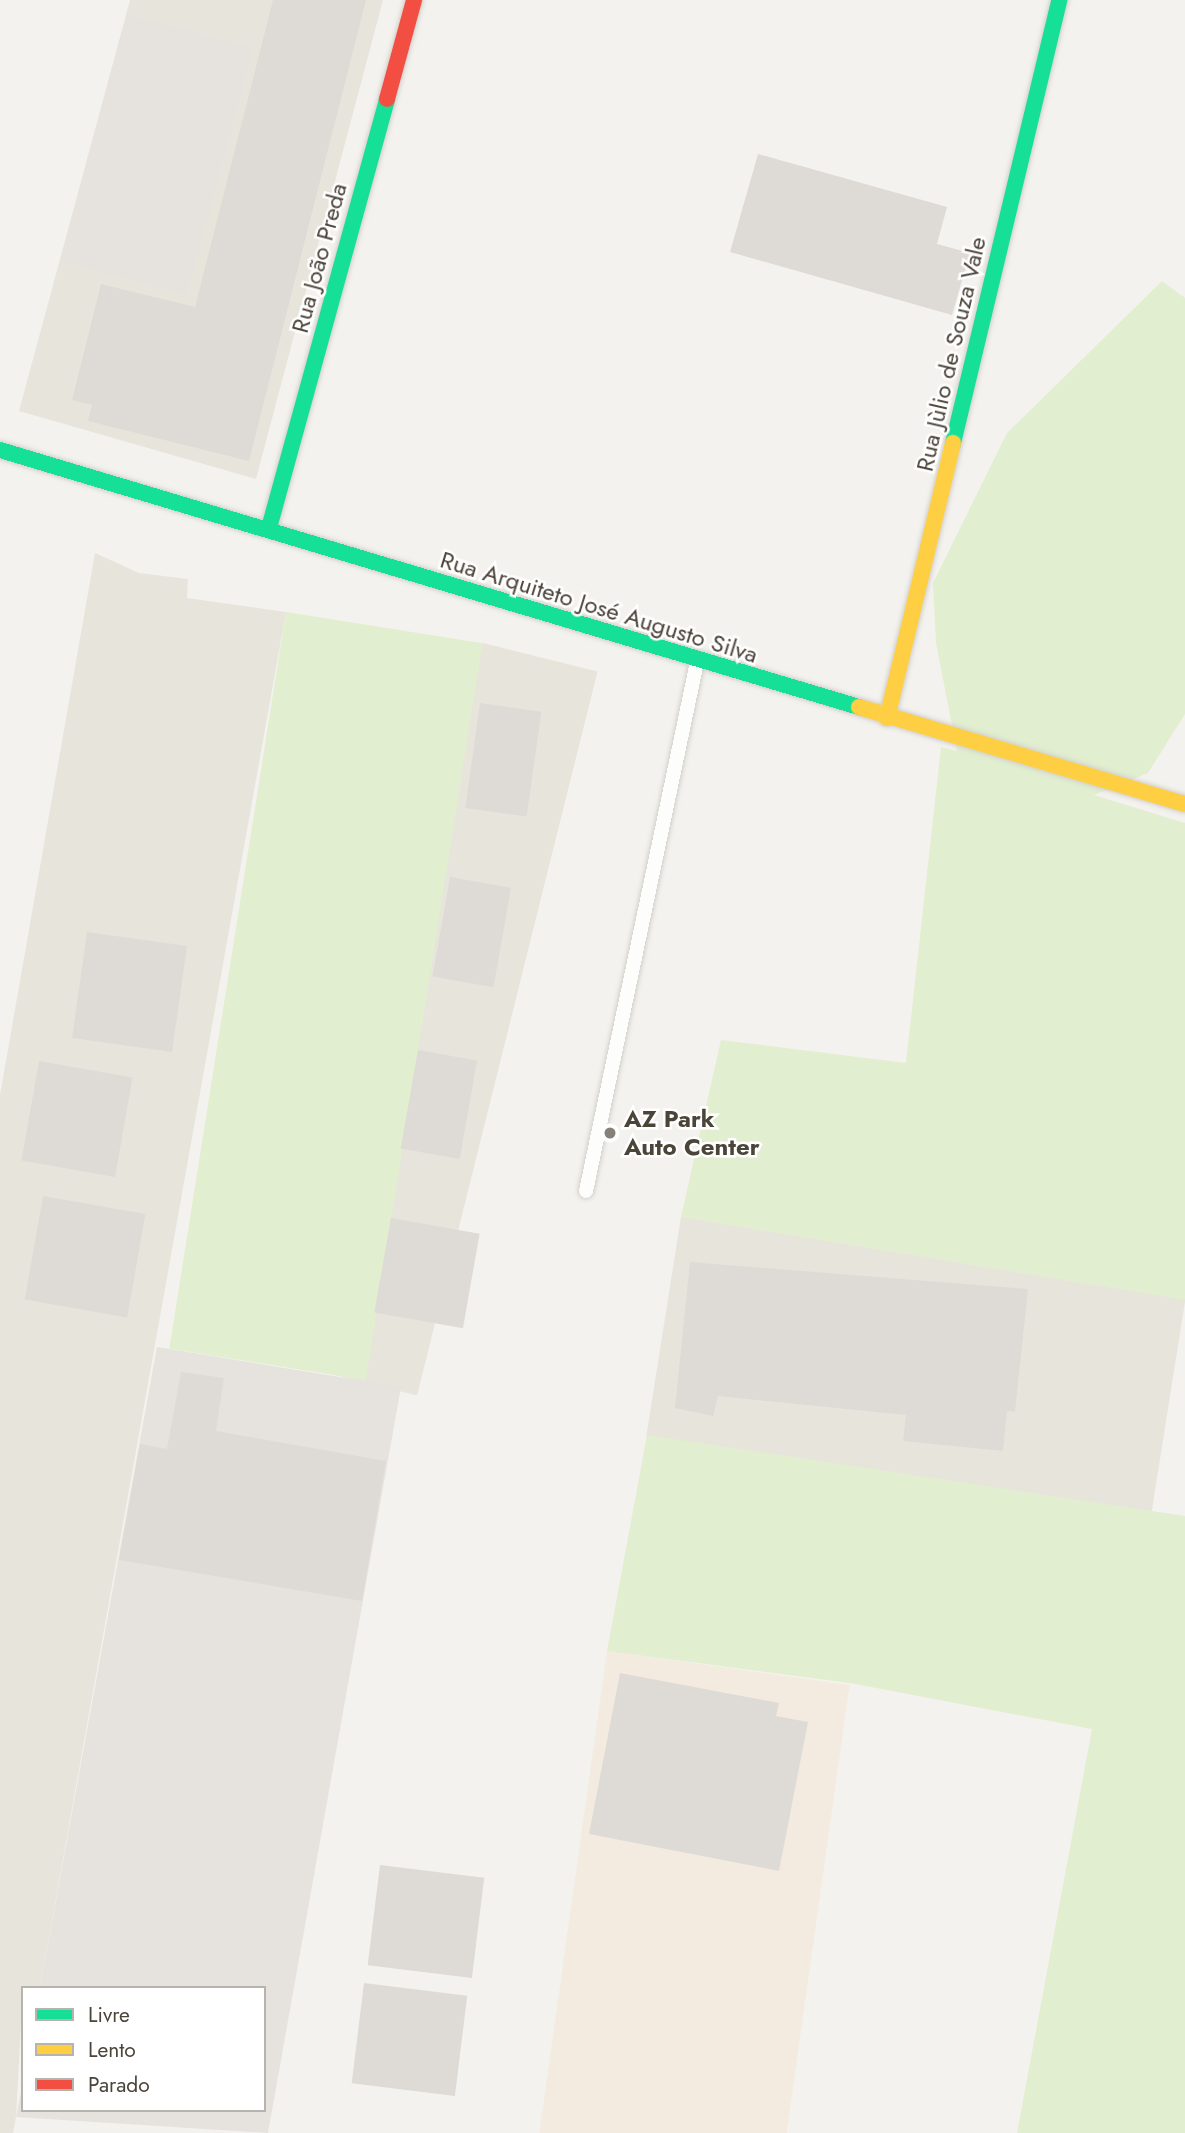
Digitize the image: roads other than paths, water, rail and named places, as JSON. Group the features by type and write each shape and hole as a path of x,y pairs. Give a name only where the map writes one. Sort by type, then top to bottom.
{"street":[{"name":"Rua João Preda","path":"269,528 414,0"},
{"name":"Rua Jùlio de Souza Vale","path":"887,718 1059,0"},
{"name":"Rua Arquiteto José Augusto Silva","path":"0,450 269,528 697,662 1185,804"}],"lane":[{"path":"586,1191 697,662"}],"place":[{"name":"AZ Park Auto Center","path":"610,1133"}]}
